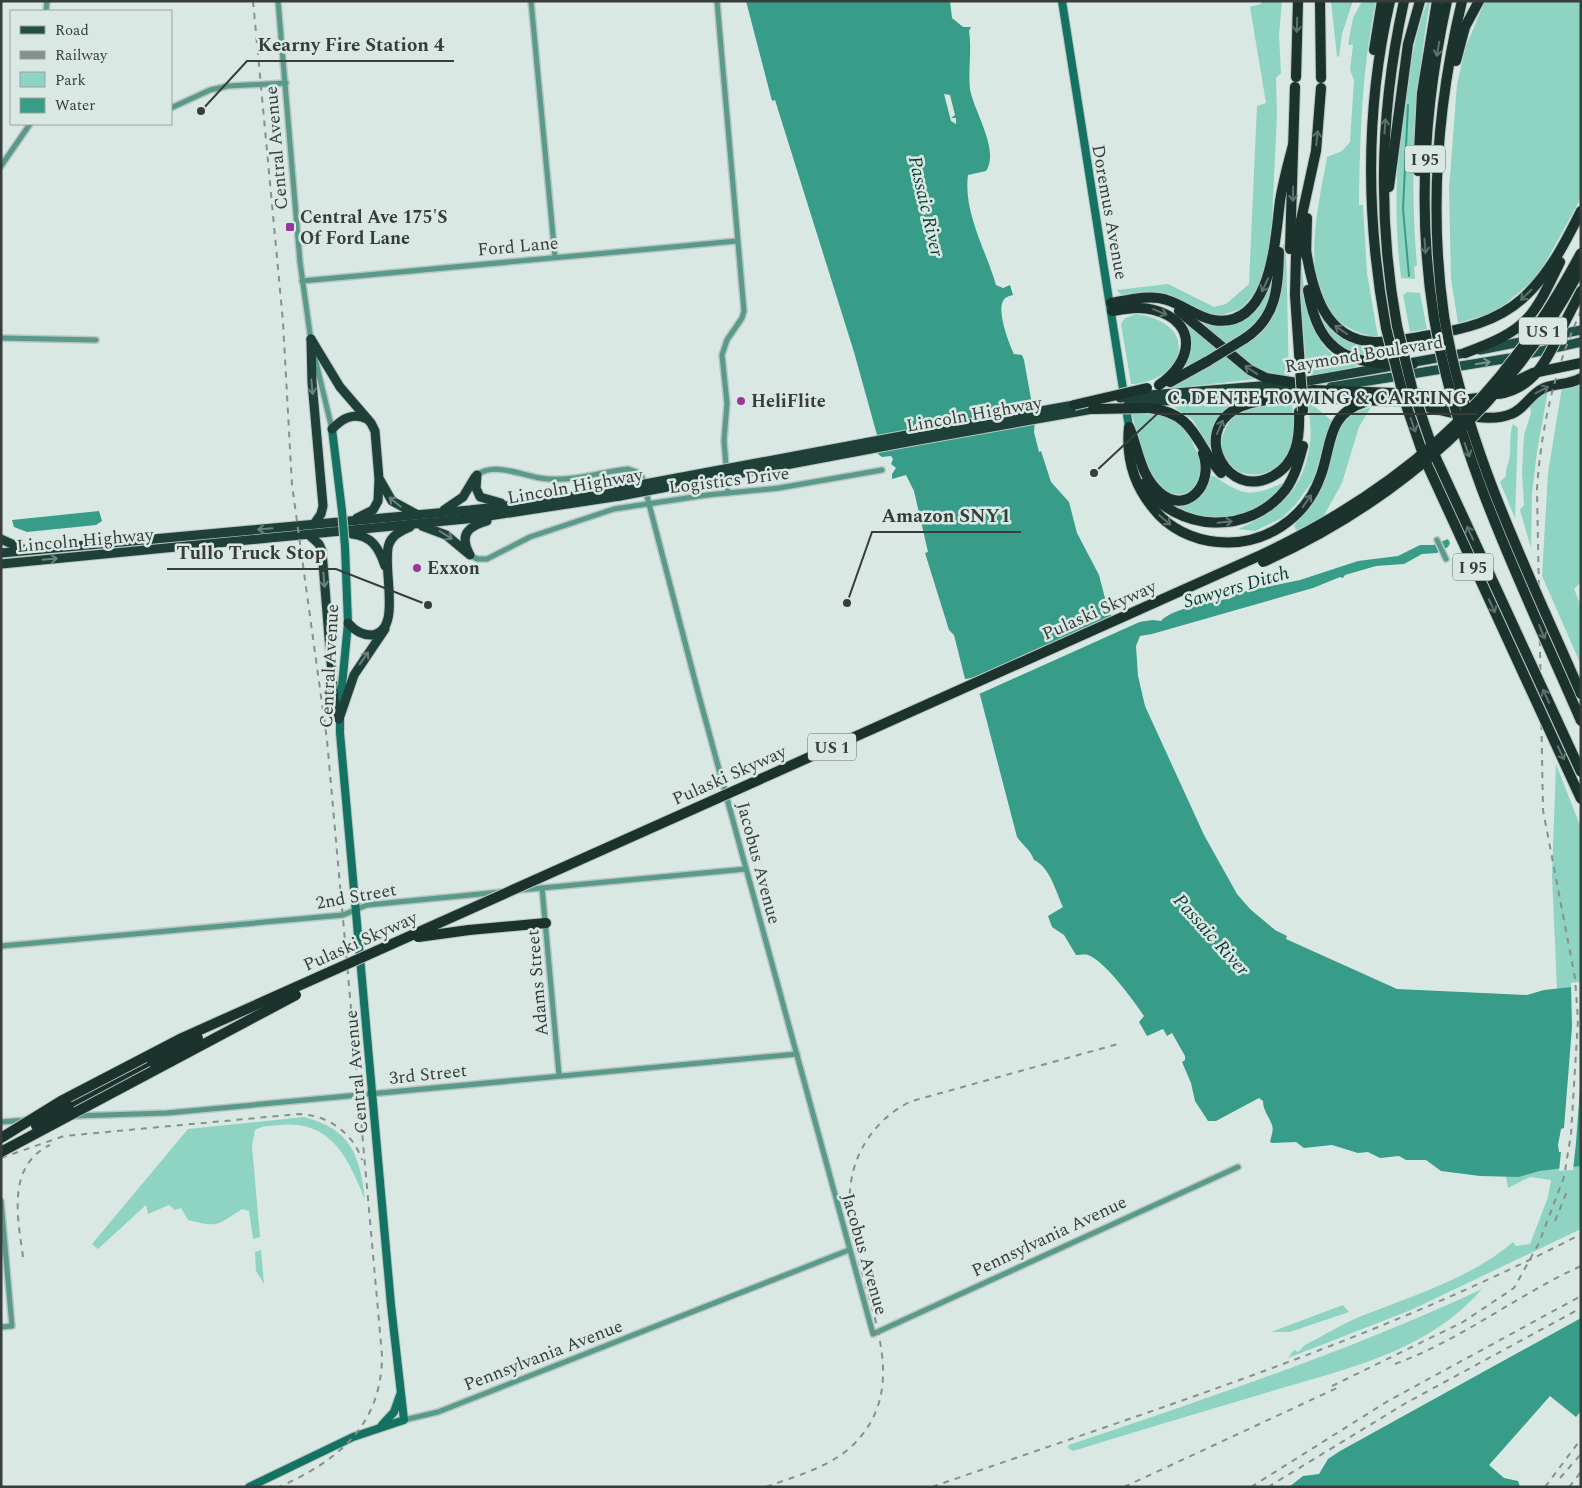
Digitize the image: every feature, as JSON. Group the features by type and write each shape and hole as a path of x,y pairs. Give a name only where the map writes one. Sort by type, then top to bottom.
{"highway":[{"path":"1131,464 1148,490 1171,511 1202,522 1223,523 1250,516 1274,501 1293,478 1304,435 1290,283 1298,1"},
{"path":"1298,368 1295,264 1299,229 1316,151 1321,83 1320,1"},
{"path":"1374,102 1372,66 1382,1"},
{"name":"I 95","path":"1390,1 1374,102 1371,158 1372,216 1377,272 1392,327 1436,458 1581,772"},
{"name":"I 95","path":"1404,1 1393,55 1386,113 1383,170 1384,228 1392,327 1401,389 1425,460 1581,799"},
{"path":"1384,228 1405,62 1415,13 1420,1"},
{"path":"1424,226 1418,193 1419,122 1425,65 1437,1"},
{"name":"I 95","path":"1447,1 1427,124 1424,226 1452,403 1472,466 1581,721"},
{"name":"I 95","path":"1462,1 1440,115 1436,211 1439,317 1459,390 1487,475 1581,694"},
{"path":"1440,115 1451,85 1461,40 1480,1"},
{"path":"1159,385 1186,375 1208,362 1244,339 1263,323 1274,303 1278,277 1280,201 1293,145"},
{"path":"1308,194 1306,272 1311,306 1318,328 1329,344 1345,356 1360,361 1386,364 1414,364"},
{"path":"1306,250 1314,293 1330,321 1358,339 1373,342 1390,341 1468,327 1490,320 1509,309 1528,294 1545,274 1581,211"},
{"path":"1465,353 1506,336 1529,318 1544,295 1581,218"},
{"path":"1111,307 1153,298 1165,299 1212,320 1228,320 1243,313 1255,302 1267,281 1279,221"},
{"name":"Pulaski Skyway","path":"1,1139 61,1101 182,1038 1261,555 1324,523 1367,497 1415,461 1480,399 1507,368 1537,327 1581,253"},
{"name":"Pulaski Skyway","path":"1,1151 252,1016 306,990 1306,541 1368,505 1417,469 1462,429 1498,392 1541,335 1581,268"},
{"path":"1393,402 1478,398 1518,387 1537,373 1547,360 1581,291"},
{"path":"1153,298 1181,312 1258,375 1270,379 1297,383"},
{"path":"1093,409 1149,398 1159,385 1173,375 1184,360 1186,346 1180,327 1171,318 1155,310 1111,307"},
{"path":"311,338 340,387 375,432 380,479 378,501 374,509 350,521"},
{"path":"311,338 312,382 323,506 321,514 314,524"},
{"name":"Raymond Boulevard","path":"1149,398 1297,383 1414,364 1465,353"},
{"path":"1314,390 1340,392 1498,392 1526,376 1581,363"},
{"path":"1301,412 1297,447 1290,461 1280,472 1267,479 1249,481 1231,474 1222,465 1216,450 1216,436 1224,419 1238,408 1254,403 1294,398 1369,400 1393,402 1469,415 1498,417 1519,410 1534,394 1544,388 1570,383 1581,378"},
{"name":"Raymond Boulevard","path":"1149,398 1314,390"},
{"path":"1074,405 1149,398 1189,424 1222,475 1233,482 1248,487 1265,486 1279,480 1291,470 1300,456"},
{"path":"1129,427 1128,442 1131,464 1137,484 1148,502 1163,520 1177,529 1211,542 1235,542 1255,539 1284,525 1303,508 1320,479 1336,422 1348,410 1369,400"},
{"name":"Lincoln Highway","path":"619,492 1074,405"},
{"name":"Lincoln Highway","path":"1,564 310,536 418,520 513,509 1093,409"},
{"path":"332,429 350,417 358,416 367,420"},
{"path":"1129,427 1139,460 1148,480 1162,494 1173,499 1187,498 1195,494 1206,478 1206,461 1196,436"},
{"path":"477,475 476,488 480,497 513,509"},
{"path":"439,513 460,500 477,475"},
{"path":"380,479 394,503 418,520 446,535 470,555"},
{"path":"470,555 464,541 467,530 513,509"},
{"name":"Lincoln Highway","path":"1,553 350,521 418,520 439,513 513,509"},
{"path":"386,571 390,541 418,520"},
{"path":"335,532 363,536 369,539 379,550 386,571 390,613 385,629 354,675 339,719"},
{"path":"310,536 319,544 322,551 334,700 339,719"},
{"path":"1,539 28,550"},
{"path":"348,623 364,634 377,634 385,629"},
{"path":"1,1139 254,1010 402,943 427,935 546,923"},
{"path":"1,1151 69,1106"}],"main road":[{"name":"Doremus Avenue","path":"1062,1 1129,427"},
{"name":"Raymond Boulevard","path":"1465,353 1581,330"},
{"name":"Raymond Boulevard","path":"1314,390 1425,374 1522,356 1581,342"},
{"name":"Central Avenue","path":"332,429 345,547 348,623 339,719 400,1395 404,1420"},
{"path":"376,1429 391,1416 400,1395"},
{"name":"Pennsylvania Avenue","path":"249,1487 353,1437 404,1420"}],"street":[{"name":"Central Avenue","path":"278,1 302,281 311,338 332,429"},
{"path":"530,1 555,257"},
{"path":"717,1 744,314 727,340 722,355 726,403 724,433 728,493"},
{"path":"172,108 210,90 228,86 286,83"},
{"path":"1,166 29,125"},
{"name":"Ford Lane","path":"302,281 737,240"},
{"path":"1,338 96,340"},
{"name":"Jacobus Avenue","path":"477,475 492,469 539,478 564,480 631,470 641,475 746,870 873,1334"},
{"name":"Logistics Drive","path":"470,555 478,559 486,559 523,540 609,510 728,493 779,488 882,470"},
{"path":"1437,540 1446,559"},
{"name":"2nd Street","path":"1,946 343,916 367,905 746,870"},
{"name":"Adams Street","path":"542,888 559,1075"},
{"name":"3rd Street","path":"1,1122 167,1113 797,1054"},
{"name":"Pennsylvania Avenue","path":"873,1334 1238,1166"},
{"path":"1,1202 12,1326 1,1327"},
{"name":"Pennsylvania Avenue","path":"404,1420 438,1412 849,1250"}],"green space":[{"path":"1261,1 1282,1 1279,35 1281,73 1276,78 1277,114 1271,242 1265,270 1255,293 1241,309 1222,315 1204,314 1169,294 1121,295 1117,290 1168,284 1214,307 1226,304 1249,284 1257,106 1266,103 1250,7 1261,4"},
{"path":"1331,1 1353,1 1342,34 1339,57 1337,56"},
{"path":"1362,1 1376,1 1365,77 1361,128 1359,205 1363,205 1367,273 1378,337 1350,329 1331,313 1320,292 1315,268 1314,241 1327,157 1342,151 1350,142 1354,80 1350,70 1353,45 1348,45 1353,18"},
{"path":"1428,1 1430,1 1417,100 1415,133 1414,199 1417,265 1414,267 1415,279 1401,278 1396,205 1400,136 1415,44 1420,22"},
{"path":"1485,1 1581,1 1581,198 1538,276 1496,312 1458,323 1451,279 1449,189 1457,84 1466,46"},
{"path":"1283,244 1286,244 1289,381 1257,370 1234,350 1265,328 1276,306"},
{"path":"1301,261 1308,308 1319,339 1329,351 1341,360 1356,364 1356,369 1307,379 1301,299"},
{"path":"1272,279 1269,303 1260,319 1246,332 1226,345 1193,318 1193,315 1205,324 1224,324 1243,317"},
{"path":"1408,292 1420,293 1427,329 1410,332 1403,295"},
{"path":"1170,310 1218,349 1183,370 1190,352 1190,338 1188,331 1183,325 1168,312"},
{"path":"1136,314 1157,320 1171,328 1178,340 1178,352 1174,363 1164,373 1149,381 1131,384 1121,324 1125,318"},
{"path":"1320,317 1381,345 1385,361 1362,356 1345,349 1331,338"},
{"path":"1225,356 1255,379 1168,389"},
{"path":"1581,384 1581,582 1574,589 1581,606 1581,665 1542,576 1548,473 1562,387"},
{"path":"1548,390 1532,493 1531,548 1520,510 1524,505 1522,472 1524,435 1531,413 1530,406"},
{"path":"1252,399 1215,428 1210,448 1193,420 1174,407"},
{"path":"1308,401 1332,421 1313,480 1296,504 1282,518 1255,531 1238,529 1277,507 1295,487 1307,460 1310,443 1311,428"},
{"path":"1292,405 1293,439 1290,450 1280,464 1268,472 1255,475 1242,473 1231,467 1224,457 1221,445 1225,430 1232,418 1245,410 1265,406"},
{"path":"1371,407 1359,427 1342,483 1322,519 1298,533 1294,526 1321,488 1343,419"},
{"path":"1132,414 1170,418 1183,428 1201,459 1203,467 1202,476 1194,489 1187,493 1171,494 1163,491 1151,479 1140,452"},
{"path":"1513,424 1518,428 1515,518 1500,482 1506,476"},
{"path":"1212,475 1233,488 1248,493 1264,490 1287,481 1275,496 1264,505 1238,518 1213,520 1201,518 1168,503 1196,498 1205,490"},
{"path":"1556,764 1581,828 1581,986 1557,989 1552,875"},
{"path":"304,1117 333,1129 350,1146 360,1170 365,1200 345,1157 326,1136 313,1129 299,1125 264,1126 255,1130 252,1146 260,1237 253,1239 249,1211 242,1209 222,1222 206,1224 188,1220 181,1208 175,1210 169,1205 148,1214 146,1205 98,1249 92,1244 188,1129"},
{"path":"1581,1166 1581,1229 1411,1310 1288,1358 1294,1350 1298,1352 1305,1345 1352,1320 1419,1294 1479,1266 1513,1242 1516,1246 1530,1244 1548,1197 1551,1180 1530,1177 1508,1188 1506,1176 1519,1177 1540,1171"},
{"path":"261,1250 264,1284 256,1271 255,1252"},
{"path":"1482,1289 1459,1311 1434,1330 1407,1345 1379,1357 1350,1368 1073,1451 1068,1448 1069,1445 1278,1373 1432,1312"},
{"path":"1343,1305 1349,1312 1290,1332 1271,1332"}],"water":[{"name":"Passaic River","path":"746,1 950,1 952,18 963,27 971,27 969,31 970,89 985,131 990,153 986,171 968,175 967,189 972,217 996,285 1003,288 1010,285 1013,295 1003,301 1001,313 1014,354 1022,355 1024,360 1035,421 1034,432 1039,452 1041,451 1051,482 1069,502 1077,533 1099,575 1108,610 1116,625 1153,620 1161,621 1182,609 1229,599 1235,596 1236,590 1240,589 1242,592 1300,580 1358,561 1398,556 1420,545 1433,545 1448,539 1450,543 1448,547 1437,553 1422,554 1404,564 1376,566 1345,575 1343,578 1340,577 1313,588 1140,636 1136,646 1138,676 1145,706 1204,835 1237,894 1250,909 1275,930 1287,936 1286,939 1397,989 1527,995 1544,990 1581,986 1581,1166 1540,1171 1519,1177 1480,1176 1441,1171 1426,1160 1406,1160 1399,1156 1380,1158 1368,1152 1358,1153 1332,1145 1304,1148 1296,1142 1272,1143 1270,1142 1273,1131 1272,1125 1265,1111 1263,1101 1259,1098 1216,1121 1208,1121 1195,1101 1191,1083 1182,1062 1185,1060 1185,1056 1172,1033 1167,1036 1163,1029 1147,1036 1139,1022 1144,1016 1119,982 1095,959 1087,955 1076,955 1064,935 1052,927 1048,916 1063,907 1048,874 1040,863 1034,860 1017,837 980,695 972,678 965,679 954,635 949,630 925,553 928,552 914,491 906,475 892,479 892,474 896,468 891,464 893,459 891,456 882,457 878,454 877,435 854,352 775,100 772,101"},
{"path":"99,511 102,521 96,525 27,532 14,527 12,520"},
{"path":"1581,1318 1581,1411 1576,1417 1550,1396 1489,1465 1504,1478 1518,1481 1520,1487 1289,1487 1303,1476 1319,1474 1328,1459 1340,1451"}],"pier":[{"path":"944,94 950,95 955,115 951,118 956,118 956,124 951,121"},
{"path":"1113,616 1117,622 1144,620 977,695 970,679 965,681"},
{"path":"1571,983 1581,983 1581,1075 1576,1143 1573,1170 1559,1171 1561,1152 1559,1152 1558,1145 1561,1129 1564,1128 1572,1027"}],"waterway":[{"path":"1408,105 1403,209 1409,276"}],"railway":[{"path":"253,1 283,322 292,485 327,740 382,1355 380,1380 374,1402 365,1421 353,1438 320,1465 279,1487"},
{"path":"1332,1386 1463,1322 1514,1288 1539,1243 1564,1177 1571,1134 1578,1020 1575,978 1543,810 1537,489 1542,443 1551,398 1564,354 1581,311"},
{"path":"766,1487 813,1470 835,1459 854,1444 876,1410 883,1374 879,1335 858,1256 850,1216 852,1177 871,1134 893,1112 912,1101 1118,1044"},
{"path":"1,1158 64,1136 299,1114 320,1118 338,1127 358,1150 362,1160"},
{"path":"23,1257 18,1210 21,1180 27,1166 36,1154 50,1145"},
{"path":"1555,1221 1568,1189"},
{"path":"932,1487 1179,1402 1342,1341 1503,1273 1581,1234"},
{"path":"1395,1364 1443,1343 1534,1290 1581,1266"},
{"path":"1251,1487 1388,1401 1581,1296"},
{"path":"1268,1487 1406,1403 1581,1308"},
{"path":"1124,1487 1339,1387"},
{"path":"1545,1487 1581,1439"},
{"path":"1560,1478 1581,1454"},
{"path":"1569,1487 1581,1472"}],"place":[{"name":"Kearny Fire Station 4","path":"201,111"},
{"name":"Central Ave 175'S Of Ford Lane","path":"290,227"},
{"name":"HeliFlite","path":"741,401"},
{"name":"C. DENTE TOWING & CARTING","path":"1094,473"},
{"name":"Exxon","path":"417,568"},
{"name":"Amazon SNY1","path":"847,603"},
{"name":"Tullo Truck Stop","path":"428,605"}],"water label":[{"name":"Sawyers Ditch","path":"1236,586"}]}
